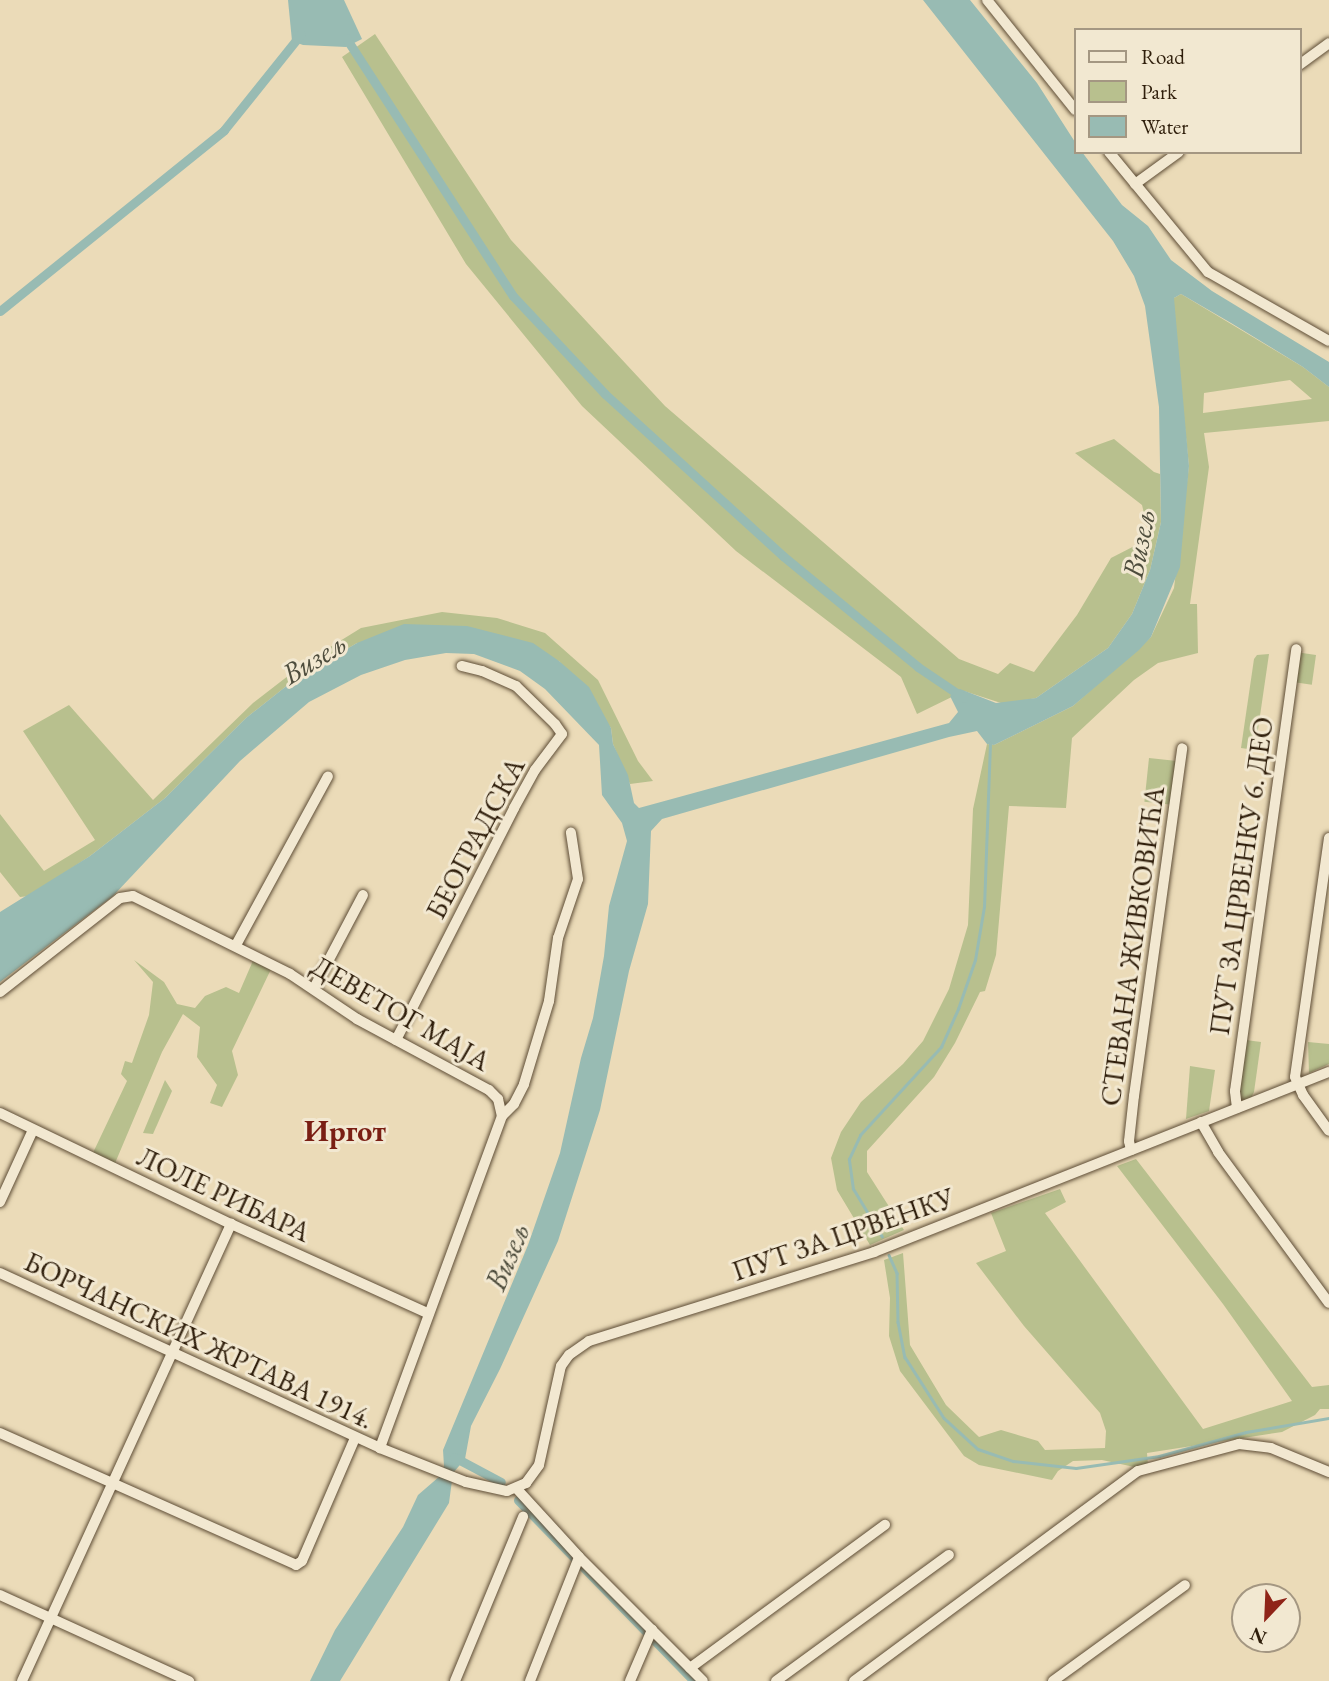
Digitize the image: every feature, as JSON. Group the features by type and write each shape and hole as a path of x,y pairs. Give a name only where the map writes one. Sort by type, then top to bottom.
{"street":[{"path":"987,0 1074,109"},
{"path":"1301,64 1329,43"},
{"path":"1111,154 1208,272 1329,341"},
{"path":"1135,184 1176,154"},
{"name":"ПУТ ЗА ЦРВЕНКУ 6. ДЕО","path":"1237,1108 1235,1091 1296,649"},
{"name":"БЕОГРАДСКА","path":"396,1040 513,807 535,770 562,734 516,686 492,674 462,666"},
{"name":"СТЕВАНА ЖИВКОВИЋА","path":"1131,1150 1129,1141 1134,1096 1182,748"},
{"path":"236,945 328,776"},
{"path":"380,1448 502,1116 517,1099 524,1084 550,1001 558,938 578,879 571,833"},
{"path":"1329,838 1295,1073 1298,1085 1329,1131"},
{"path":"314,988 363,895"},
{"name":"ДЕВЕТОГ МАЈА","path":"0,992 123,896 139,899 236,945 314,988 358,1019 494,1094 501,1104 502,1116"},
{"name":"ПУТ ЗА ЦРВЕНКУ","path":"517,1489 526,1482 538,1465 561,1366 569,1355 589,1341 874,1252 1329,1072"},
{"name":"ЛОЛЕ РИБАРА","path":"0,1113 231,1224 429,1314"},
{"path":"1201,1122 1218,1152 1329,1303"},
{"path":"0,1202 33,1130"},
{"path":"22,1681 231,1224"},
{"name":"БОРЧАНСКИХ ЖРТАВА 1914.","path":"0,1273 355,1438 454,1478 496,1490 517,1489"},
{"path":"0,1433 289,1565 302,1561 355,1438"},
{"path":"854,1681 1138,1471 1220,1447 1256,1444 1329,1472"},
{"path":"517,1489 577,1561 649,1634 703,1681"},
{"path":"455,1681 523,1517"},
{"path":"690,1668 885,1525"},
{"path":"776,1681 949,1555"},
{"path":"530,1681 577,1561"},
{"path":"1053,1681 1185,1585"},
{"path":"0,1595 189,1681"},
{"path":"630,1681 649,1634"}],"green space":[{"path":"375,34 511,240 665,406 959,659 998,674 1010,663 1034,672 1077,615 1111,558 1150,538 1142,505 1075,453 1114,439 1160,474 1161,522 1150,570 1132,614 1108,648 1036,698 1004,704 964,691 917,714 901,677 736,551 582,406 466,264 342,57"},
{"path":"1181,294 1303,367 1329,387 1329,421 1204,433 1209,467 1190,604 1197,604 1198,653 1158,663 1134,680 1072,738 1066,808 1009,806 996,955 985,991 980,992 955,1043 934,1077 867,1151 867,1172 904,1230 870,1245 837,1190 831,1158 841,1132 861,1102 903,1064 923,1041 949,989 968,925 973,809 987,744 994,745 1073,706 1151,637 1174,588 1189,466 1172,305 1174,298","holes":["1290,380 1312,399 1203,413 1204,393"]},
{"path":"442,612 497,618 545,633 598,680 638,761 653,781 630,784 613,744 611,728 559,661 357,643 294,680 246,718 165,798 90,856 29,896 20,897 0,872 0,814 44,871 95,840 23,731 69,705 153,800 253,703 306,662 361,628"},
{"path":"1297,652 1316,655 1312,685 1293,682"},
{"path":"1269,654 1255,750 1241,748 1254,659 1257,655"},
{"path":"1149,758 1177,761 1172,805 1144,802"},
{"path":"255,956 273,965 232,1051 238,1075 222,1107 210,1103 217,1085 197,1057 200,1027 183,1014 162,1052 113,1168 91,1157 127,1081 121,1074 125,1061 132,1063 149,1015 153,982 134,960 164,982 177,1004 195,1008 205,996 226,987 239,993"},
{"path":"1246,1040 1261,1042 1254,1092 1251,1098 1238,1102"},
{"path":"1308,1042 1329,1044 1329,1064 1309,1073"},
{"path":"1190,1066 1215,1070 1209,1111 1186,1119"},
{"path":"165,1080 172,1091 153,1134 143,1133"},
{"path":"1136,1159 1312,1387 1329,1385 1329,1409 1320,1409 1315,1415 1282,1432 1147,1453 1148,1465 1139,1468 1102,1460 1073,1461 1058,1471 1052,1480 979,1465 964,1456 900,1371 889,1336 890,1298 884,1260 903,1253 910,1345 946,1405 979,1437 1001,1430 1038,1441 1045,1450 1105,1448 1106,1431 1100,1413 1024,1326 976,1263 1006,1251 991,1213 1060,1189 1066,1202 1045,1213 1203,1429 1292,1401 1223,1304 1117,1166"}],"water":[{"path":"288,0 344,0 362,39 346,47 303,45 292,41"},
{"path":"923,0 970,0 1037,83 1074,140 1074,154 1084,154 1122,205 1148,226 1171,260 1212,291 1329,362 1329,387 1303,367 1181,294 1174,298 1189,466 1180,567 1151,637 1139,650 1073,706 994,745 987,744 977,731 949,737 662,819 651,831 648,904 629,971 600,1110 558,1241 471,1426 465,1459 453,1473 449,1503 340,1681 310,1681 335,1630 403,1527 418,1495 440,1476 444,1466 443,1450 528,1245 560,1153 581,1058 593,1018 604,956 609,906 627,841 622,823 602,795 599,745 545,689 520,671 474,654 446,653 405,660 361,675 309,702 240,761 113,896 0,982 0,912 90,856 165,798 246,718 294,680 357,643 404,624 467,626 533,643 559,661 589,687 611,728 613,744 628,775 634,803 639,808 949,723 958,712 950,696 960,689 996,703 1036,698 1108,648 1132,614 1150,570 1161,522 1159,407 1145,306 1134,276 1113,241"}],"waterway":[{"path":"0,311 224,130 301,34"},
{"path":"346,38 513,296 605,394 783,556 918,667 964,698"},
{"path":"882,1237 853,1189 849,1159 860,1135 941,1047 975,960 984,907 990,743"},
{"path":"889,1255 897,1273 898,1322 905,1357 944,1418 978,1449 1013,1461 1076,1468 1159,1456 1246,1432 1329,1418"},
{"path":"454,1457 501,1482"},
{"path":"518,1500 694,1681"}],"district":[{"name":"Иргот","path":"345,1131"}],"water label":[{"name":"Визељ","path":"1139,544"},
{"name":"Визељ","path":"314,659"},
{"name":"Визељ","path":"508,1257"}]}
